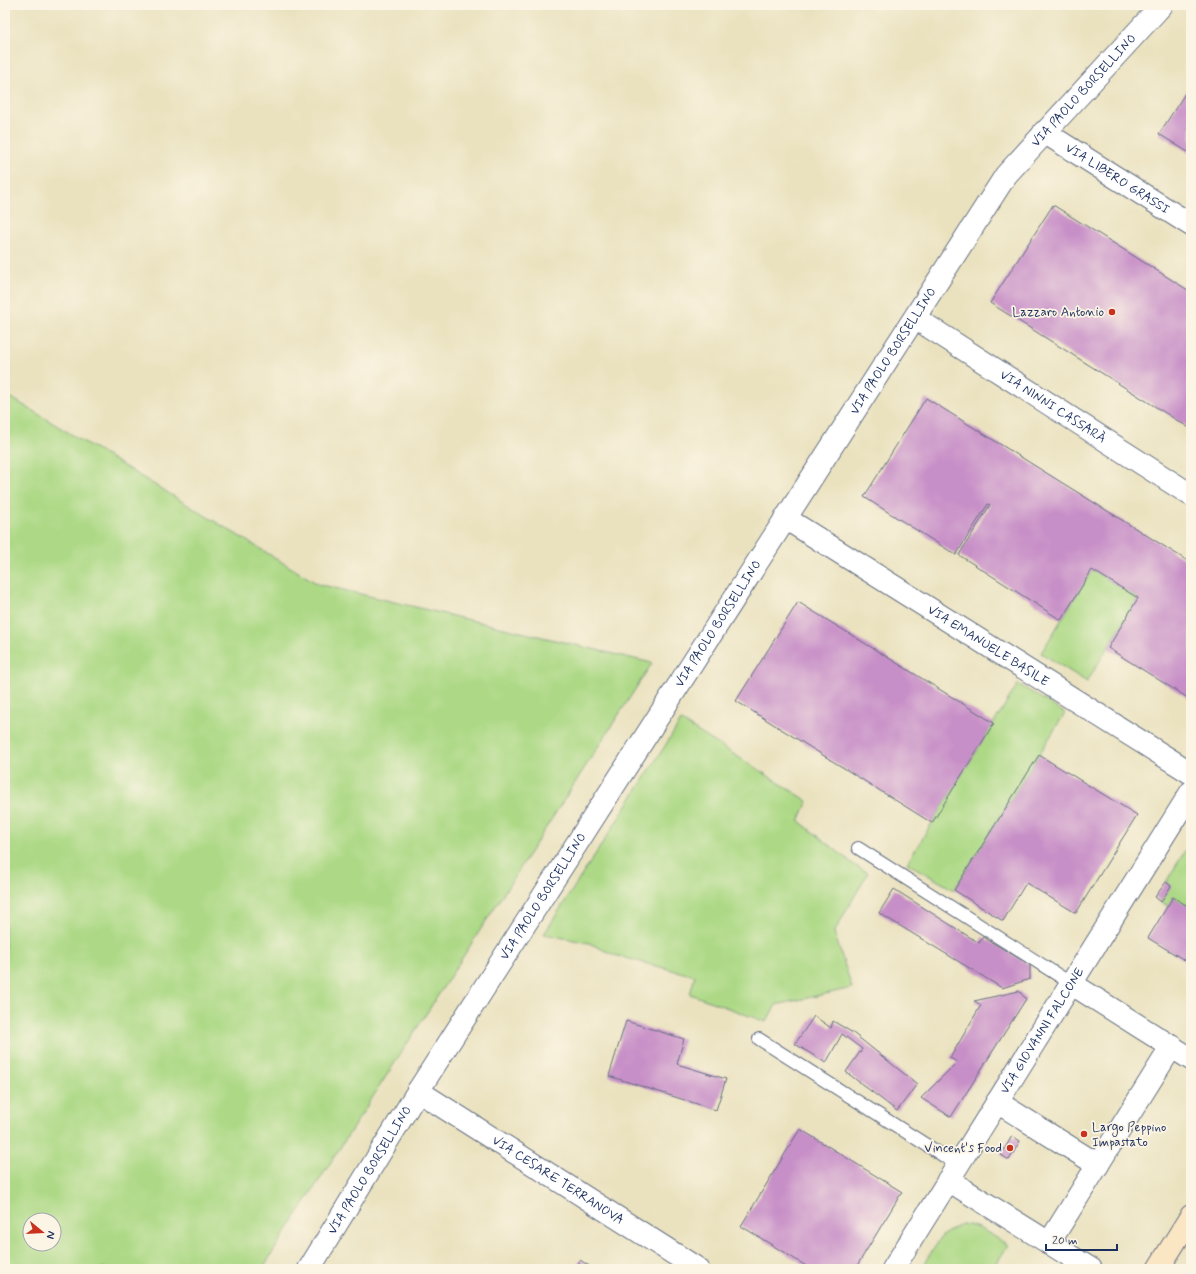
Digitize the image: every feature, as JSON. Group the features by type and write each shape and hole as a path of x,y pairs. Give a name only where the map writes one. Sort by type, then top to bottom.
{"main road":[{"path":"1158,1269 1191,1216"}],"street":[{"name":"VIA PAOLO BORSELLINO","path":"309,1269 418,1091 1006,175 1162,5"},
{"name":"VIA LIBERO GRASSI","path":"1044,132 1191,225"},
{"name":"VIA NINNI CASSARÀ","path":"915,318 1191,495"},
{"name":"VIA EMANUELE BASILE","path":"785,518 1191,773"},
{"name":"VIA GIOVANNI FALCONE","path":"892,1269 1191,792"},
{"path":"1072,984 1191,1059"},
{"path":"1049,1243 1172,1046"},
{"name":"VIA CESARE TERRANOVA","path":"418,1091 698,1269"},
{"path":"997,1102 1098,1165"},
{"path":"953,1173 1049,1243 1091,1269"}],"lane":[{"path":"858,848 1072,984"},
{"path":"759,1039 953,1173"}],"green space":[{"path":"5,394 318,584 652,663 262,1269 5,1269"},
{"path":"1092,570 1138,598 1087,682 1041,653"},
{"path":"1018,684 1065,713 954,890 907,863"},
{"path":"681,721 808,801 799,821 856,866 868,873 834,932 852,988 776,1005 766,1022 690,994 695,976 614,955 589,943 544,934"},
{"path":"1191,841 1191,908 1173,897 1168,906 1161,902 1171,886 1166,882"},
{"path":"961,1224 974,1226 1008,1245 993,1269 920,1269 943,1235"}],"building":[{"path":"1191,84 1191,154 1159,134"},
{"path":"1053,205 1191,292 1191,429 990,303"},
{"path":"926,398 1191,563 1191,700 1108,648 1138,598 1092,570 1061,620 959,555 990,505 988,504 956,555 864,497"},
{"path":"798,602 994,723 932,823 736,701"},
{"path":"1039,755 1137,815 1076,913 1026,883 1003,921 954,890"},
{"path":"1166,882 1171,886 1161,902 1155,897"},
{"path":"894,889 979,943 983,937 1030,965 1030,979 1002,988 879,913"},
{"path":"1173,897 1191,908 1191,964 1148,938"},
{"path":"1019,991 1026,999 951,1117 921,1098 957,1062 950,1058 981,1005 974,1001"},
{"path":"814,1016 831,1028 833,1021 853,1033 917,1084 897,1111 846,1072 862,1049 842,1034 826,1063 795,1044"},
{"path":"626,1021 684,1039 677,1064 726,1079 716,1110 609,1076"},
{"path":"800,1129 902,1192 855,1269 811,1269 741,1226"},
{"name":"Vincent's Food","path":"1012,1136 1020,1141 1009,1160 1001,1155"},
{"path":"580,1260 594,1269 575,1269"}],"place":[{"name":"Lazzaro Antonio","path":"1112,312"},
{"name":"Largo Peppino Impastato","path":"1084,1134"},
{"name":"Vincent's Food","path":"1010,1148"}]}
